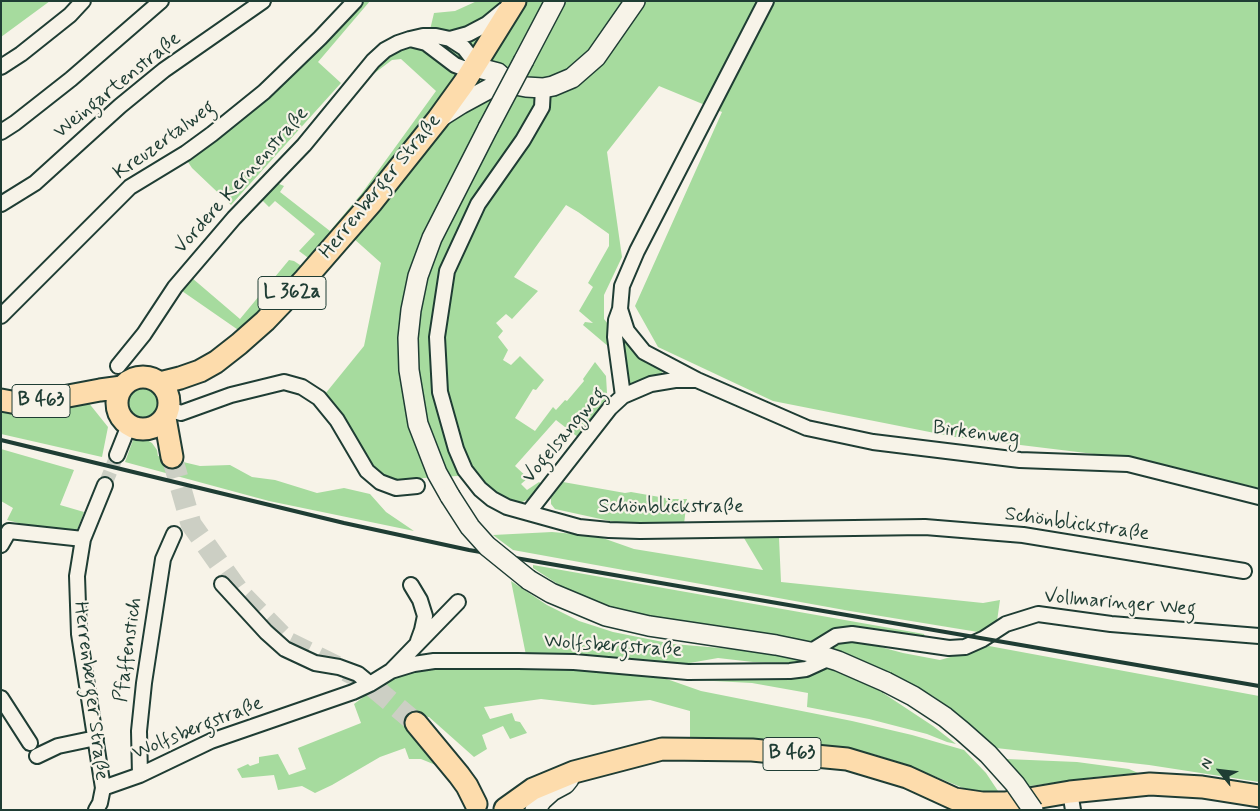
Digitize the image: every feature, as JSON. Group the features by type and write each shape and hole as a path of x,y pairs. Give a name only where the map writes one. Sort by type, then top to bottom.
{"main road":[{"name":"Herrenberger Straße","path":"166,403 200,370 216,362 240,344 265,321 366,209 438,119 474,67 514,1"},
{"path":"555,1 432,238 418,276 408,338 409,370 418,424 437,473 450,496 470,527 487,546 529,580 551,593 606,616 648,626 776,645 808,660 830,658 913,696 945,717 988,754 1034,810"},
{"path":"438,119 461,104 503,84 544,88 572,78 596,57 636,1"},
{"path":"474,67 498,73 503,84"},
{"path":"146,377 166,403 172,457 119,413 120,396 129,381 137,378 146,377"},
{"name":"B 463","path":"1,400 17,403 47,400 100,390 120,396"},
{"path":"136,428 152,428 166,403"},
{"path":"416,723 467,786 472,807 484,801 493,802 505,810"},
{"name":"B 463","path":"505,810 533,789 574,772 662,749 752,750 847,759 906,777 955,799 982,803 1072,801 1150,784 1202,787 1259,796"},
{"path":"535,810 552,791 565,784 574,772"}],"street":[{"path":"1,67 22,54 70,15 83,1"},
{"path":"1,132 16,123 70,79 161,1"},
{"name":"Weingartenstraße","path":"1,204 34,183 120,106 164,70 263,1"},
{"name":"Kreuzertalweg","path":"1,316 130,187 186,154 264,92 355,1"},
{"name":"Vordere Kernenstraße","path":"118,366 144,334 175,287 234,218 304,145 373,61 385,50 410,39 436,36 450,39 468,34 487,24 514,1"},
{"path":"623,396 615,337 622,286 637,251 766,1"},
{"path":"410,39 426,43 455,65 463,68 474,67 471,57 450,39"},
{"name":"Schönblickstraße","path":"544,88 542,107 523,140 478,204 447,271 437,337 440,392 456,449 465,470 480,489 492,499 507,507 579,527 632,531 935,528 1023,535 1244,571"},
{"name":"Birkenweg","path":"620,309 627,331 644,352 697,380 807,428 864,440 1020,460 1128,464 1259,497"},
{"name":"Vogelsangweg","path":"528,513 610,408 623,396 651,384 675,380 697,380"},
{"path":"166,403 181,413 230,395 284,382 302,387 319,398 337,420 367,471 380,482 396,488 417,486"},
{"path":"117,454 136,428"},
{"name":"Herrenberger Straße","path":"96,810 100,803 103,788 78,634 77,576 84,539 105,486"},
{"path":"1,545 10,531 84,539"},
{"name":"Pfaffenstich","path":"140,775 139,731 144,683 163,559 174,534"},
{"path":"222,584 266,632 285,649 315,663 338,667 358,674 370,684"},
{"name":"Wolfsbergstraße","path":"411,585 420,600 425,616 416,644"},
{"name":"Wolfsbergstraße","path":"391,671 458,602"},
{"name":"Vollmaringer Weg","path":"808,660 836,636 852,634 948,648 965,647 1006,624 1038,614 1111,624 1259,636"},
{"name":"Wolfsbergstraße","path":"103,788 140,775 211,741 353,692 391,671 414,664 434,661 518,660 574,662 688,672 790,671 808,660"},
{"path":"1,698 33,750 96,738"}],"green space":[{"path":"1,1 50,1 1,37"},
{"path":"350,1 370,1 318,62 341,83 231,205 192,168 182,153 265,84"},
{"path":"477,1 1259,1 1259,488 1135,459 955,437 773,401 658,347 635,306 722,112 659,86 607,152 622,257 604,295 604,319 611,331 609,347 583,325 585,322 593,323 579,311 593,287 588,283 609,246 609,234 566,205 514,277 538,291 512,319 506,314 496,323 503,331 498,337 508,350 503,360 511,365 520,356 544,380 536,390 533,389 515,418 535,431 553,407 556,410 565,400 567,401 584,381 583,379 595,362 606,376 607,393 605,403 579,438 556,420 515,466 528,478 521,484 527,490 539,482 542,484 533,497 518,504 499,498 474,475 391,480 376,472 365,460 325,394 364,346 381,263 353,238 311,260 299,251 315,234 275,201 269,207 262,200 277,183 284,186 280,192 330,231 362,193 436,91 401,59 392,60 372,75 376,68 396,51 411,48 425,51 434,13 455,11"},
{"path":"289,260 300,265 301,271 244,334 182,291 192,278 240,319"},
{"path":"621,336 639,357 646,363 661,370 664,376 634,385 627,383"},
{"path":"143,383 157,389 163,403 157,417 143,423 129,417 123,403 129,389"},
{"path":"88,402 108,427 102,457 1,434 1,407"},
{"path":"142,437 152,443 157,450 158,456 200,466 230,465 252,477 275,480 317,493 344,488 370,494 386,512 414,531 269,501 125,462 133,440"},
{"path":"1,449 74,470 60,505 84,512 76,533 49,531 7,520 13,508 1,501"},
{"path":"563,482 625,493 631,492 671,499 687,499 684,524 619,523 555,509 551,504 551,498"},
{"path":"552,532 597,536 634,549 763,570 744,538 779,538 781,582 983,603 1000,600 997,621 978,632 850,611 513,550 493,535"},
{"path":"533,565 924,634 926,640 823,639 811,642 787,637 682,624 609,608 567,590 533,568"},
{"path":"511,581 547,605 579,621 613,632 673,644 780,653 805,659 803,662 797,663 753,662 718,658 661,668 661,677 701,691 852,721 964,750 986,773 998,791 980,792 963,788 905,764 873,754 749,738 690,737 690,711 650,700 593,705 541,699 484,707 490,719 512,713 515,721 520,722 527,733 510,739 503,726 482,735 487,749 474,757 429,717 417,716 405,725 415,734 443,768 421,759 409,759 405,748 380,757 315,793 302,786 278,790 274,775 242,778 237,769 248,764 250,766 259,763 259,757 278,754 289,775 306,769 298,748 361,723 354,704 386,680 427,668 528,665"},
{"path":"837,639 862,642 940,660 989,646 1259,696 1259,782 1149,765 996,748 958,714 933,696 894,675 824,647"},
{"path":"827,668 836,669 873,684 874,687 933,726 956,744 927,734 869,719 807,707 808,693 752,683 695,680 676,676 809,672"},
{"path":"1006,759 1077,762 1129,769 1138,773 1030,786 1026,785"}],"tunnel":[{"path":"105,485 117,455"},
{"path":"172,457 191,524 241,594 288,642 366,681 416,723"}],"railway":[{"path":"1,440 344,523 469,550 1259,686"}]}
